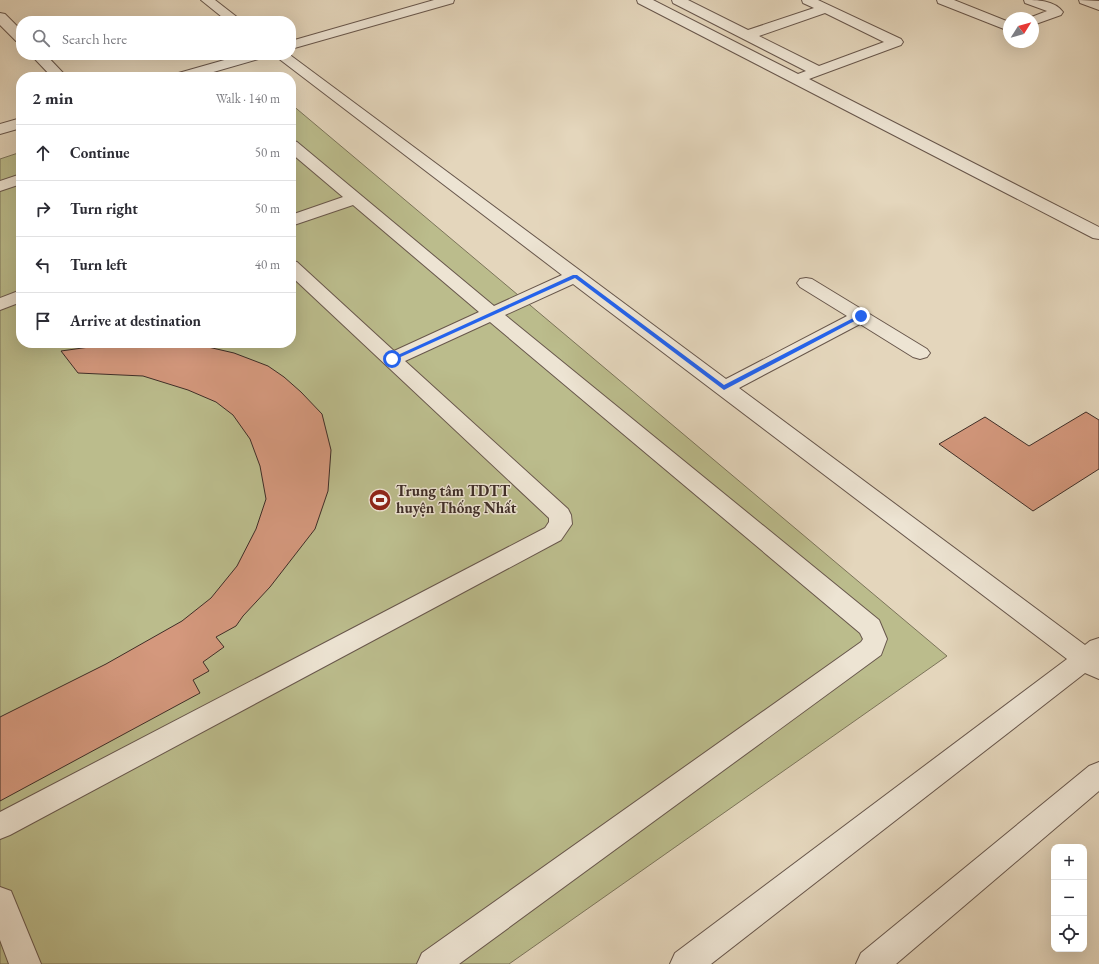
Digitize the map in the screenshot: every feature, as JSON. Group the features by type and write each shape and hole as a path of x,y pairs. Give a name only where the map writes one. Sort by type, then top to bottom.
{"street":[{"path":"208,0 229,16"},
{"path":"296,43 426,3 448,0"},
{"path":"643,0 1099,234"},
{"path":"678,0 818,71"},
{"path":"797,79 896,42 808,0"},
{"path":"943,0 1003,25"},
{"path":"1030,0 1054,9 1056,12 1039,19"},
{"path":"1085,0 1099,6"},
{"path":"747,35 826,8"},
{"path":"0,17 16,33"},
{"path":"43,60 55,72"},
{"path":"198,72 240,60"},
{"path":"288,60 724,388 1094,658 686,964"},
{"path":"0,129 16,124"},
{"path":"296,149 492,314 870,627 875,639 872,648 432,964"},
{"path":"0,186 16,181"},
{"path":"296,219 355,199"},
{"path":"0,826 553,534 561,524 560,514 296,271"},
{"path":"392,359 575,276"},
{"path":"806,283 920,354"},
{"path":"0,304 16,298"},
{"path":"724,388 861,316"},
{"path":"872,964 1099,774"},
{"path":"0,901 25,964"}],"green space":[{"name":"Trung tâm TDTT huyện Thống Nhất","path":"296,108 947,656 509,964 0,964 0,159 16,154 16,348 296,348"}],"building":[{"path":"82,348 212,348 234,353 268,366 284,377 301,392 322,414 331,450 328,491 315,529 270,587 243,616 236,626 216,637 224,647 203,662 209,671 193,680 200,693 0,801 0,717 106,664 182,621 211,598 237,566 256,529 266,499 260,466 250,439 233,415 216,402 188,390 143,376 78,373 61,351"},
{"path":"1086,412 1099,420 1099,469 1033,511 939,444 985,417 1029,446"}],"place":[{"name":"Trung tâm TDTT huyện Thống Nhất","path":"380,500"}],"route":[{"path":"392,359 575,276 724,388 861,316"}]}
